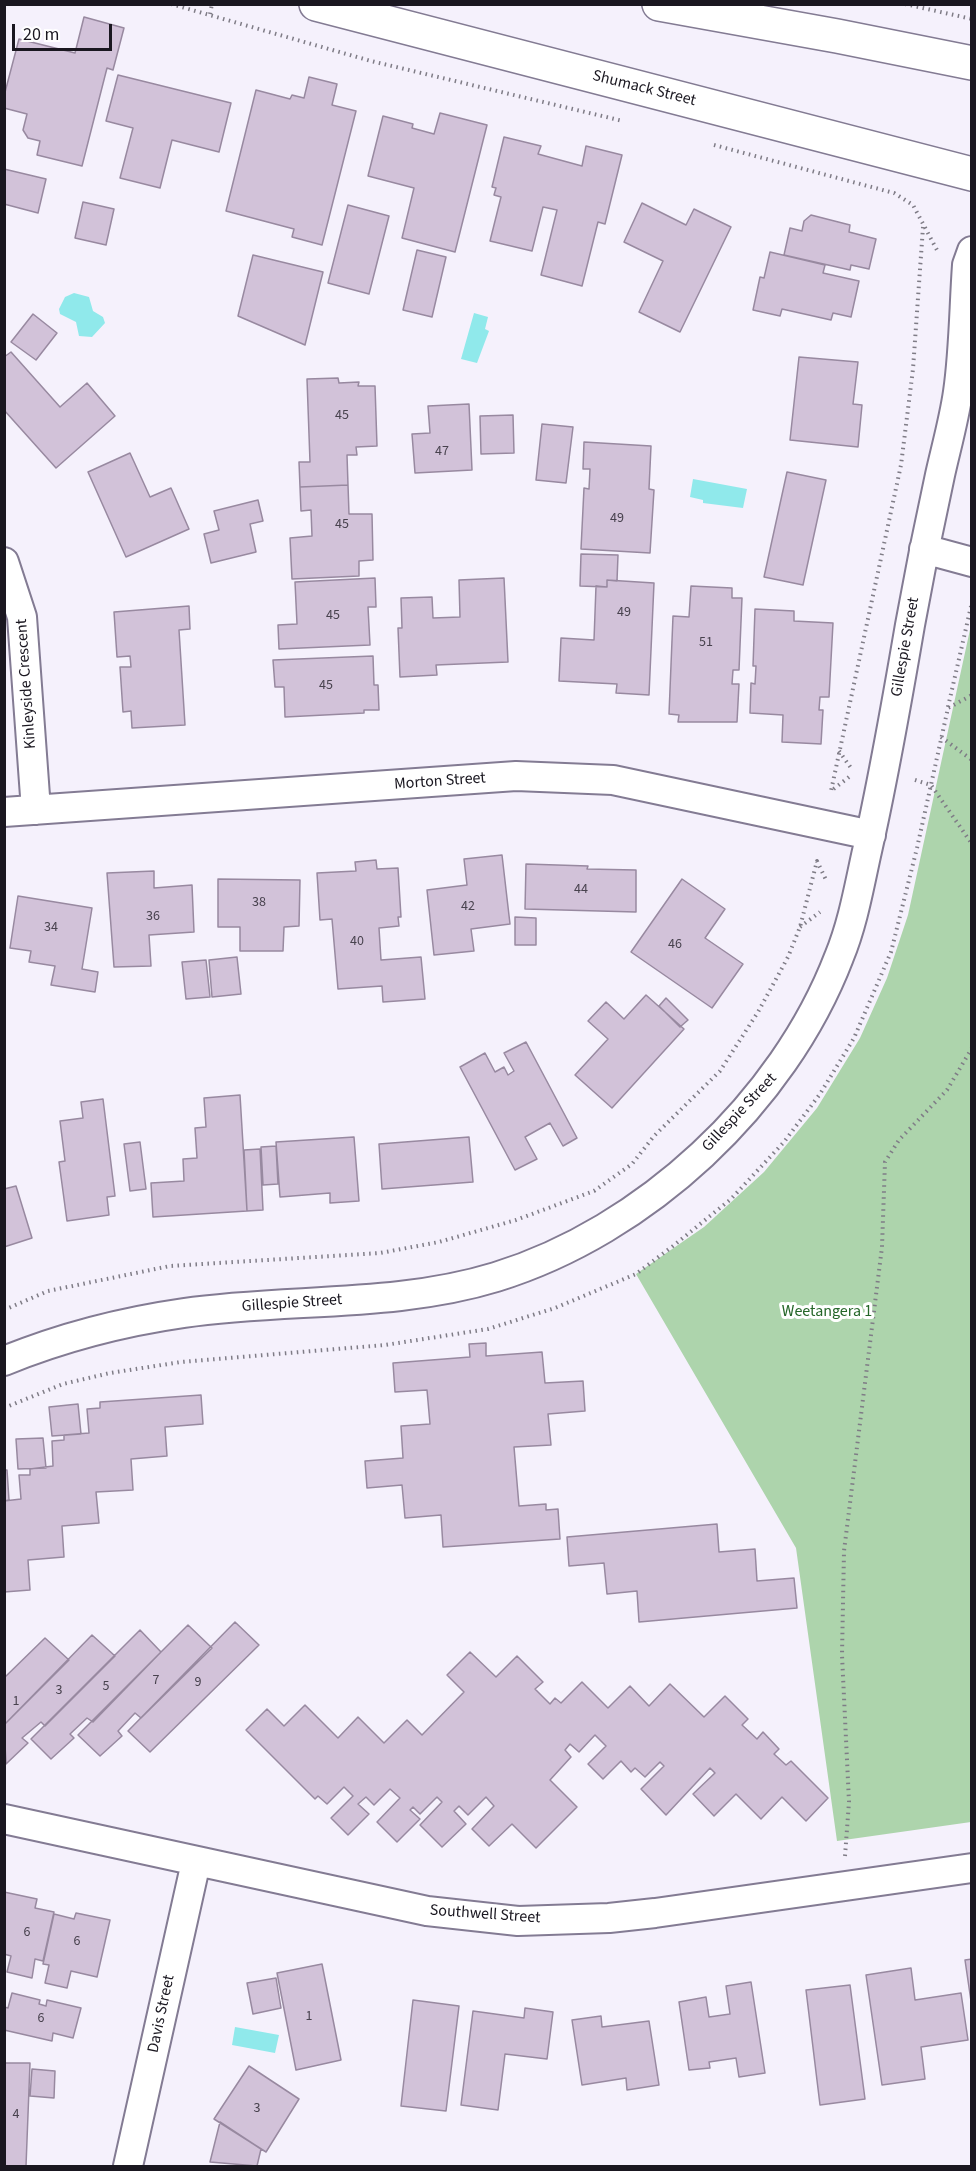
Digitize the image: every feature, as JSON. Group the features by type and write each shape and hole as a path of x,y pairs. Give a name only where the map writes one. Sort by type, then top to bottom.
{"street":[{"name":"Shumack Street","path":"316,4 972,174"},
{"path":"659,4 972,63"},
{"name":"Gillespie Street","path":"4,1361 57,1340 99,1328 187,1312 416,1294 495,1277 569,1248 649,1199 720,1139 778,1072 802,1036 839,960 852,920 884,770 924,549 958,393 969,258"},
{"name":"Gillespie Street","path":"958,393 972,364"},
{"path":"924,549 972,562"},
{"name":"Kinleyside Crescent","path":"4,562 22,617 36,810"},
{"name":"Morton Street","path":"4,812 516,776 613,780 871,835"},
{"name":"Southwell Street","path":"4,1819 427,1911 518,1921 609,1918 655,1913 972,1868"},
{"name":"Davis Street","path":"128,2166 196,1862"}],"path":[{"path":"171,4 371,61 633,124"},
{"path":"210,14 212,4"},
{"path":"905,4 972,19"},
{"path":"712,144 894,193 913,205 945,261 969,258"},
{"path":"839,751 851,766 851,775 841,786 831,791 839,751 901,465 913,369 924,226"},
{"path":"4,1407 63,1384 182,1362 385,1345 488,1329 555,1308 636,1274 673,1246 738,1191 784,1142 814,1102 854,1038 891,952 972,602"},
{"path":"948,708 972,695"},
{"path":"941,736 972,760"},
{"path":"884,770 931,785 972,844"},
{"path":"4,1310 48,1291 170,1266 380,1253 439,1242 516,1220 594,1191 632,1164 654,1136 720,1071 758,1012 788,957 800,927 817,861 826,878 827,888"},
{"path":"800,927 820,912 824,905"},
{"path":"844,1863 849,1802 842,1655 844,1551 882,1247 885,1162 899,1140 947,1090 972,1048"}],"green space":[{"name":"Weetangera 1","path":"971,625 971,1822 837,1841 796,1548 636,1274 704,1227 764,1172 817,1108 860,1038 887,978 908,915"}],"water":[{"path":"74,293 89,297 93,311 103,317 105,323 92,337 79,336 76,322 60,314 59,309 65,297"},
{"path":"474,313 488,317 485,329 489,331 477,363 461,359"},
{"path":"693,479 747,489 743,508 703,503 703,500 690,497"},
{"path":"235,2027 279,2035 275,2053 232,2045"}],"building":[{"path":"84,17 124,28 113,70 107,68 82,166 37,155 40,141 28,138 23,130 27,114 4,108 4,96 19,39 75,53"},
{"path":"118,75 231,103 219,152 172,140 160,188 120,178 133,128 106,121"},
{"path":"309,77 337,84 332,105 356,111 322,245 292,237 294,229 226,211 256,90 290,99 292,95 304,98"},
{"path":"440,113 487,125 455,252 402,238 414,188 368,176 383,116 413,124 412,128 434,134"},
{"path":"504,137 541,146 538,154 582,166 586,146 622,155 605,224 598,222 582,286 541,275 557,210 543,207 532,251 490,241 501,197 494,195 496,188 492,187"},
{"path":"4,169 46,179 38,213 4,204"},
{"path":"83,202 114,209 106,245 75,238"},
{"path":"642,203 686,225 694,209 731,227 680,332 639,312 663,261 624,242"},
{"path":"348,205 389,216 369,294 328,283"},
{"path":"811,215 850,225 849,232 876,239 869,269 851,265 850,270 784,255 790,228 802,231 804,221"},
{"path":"417,250 446,257 432,317 403,310"},
{"path":"770,252 825,265 823,273 859,281 851,317 833,313 831,320 782,309 780,316 753,310 760,277 764,278"},
{"path":"253,255 323,272 305,345 238,316"},
{"path":"33,314 57,333 36,360 11,342"},
{"path":"11,352 60,407 87,383 115,416 56,468 4,410 4,357"},
{"path":"799,357 858,362 853,404 862,405 858,447 790,440"},
{"path":"338,378 339,383 359,382 358,386 375,386 377,446 356,447 357,455 347,455 348,485 300,487 299,462 310,462 307,379"},
{"path":"469,404 472,470 415,473 412,434 430,433 428,406"},
{"path":"513,415 514,453 481,454 480,416"},
{"path":"542,424 573,427 566,483 536,480"},
{"path":"584,442 651,446 649,489 654,490 650,553 581,549 584,488 589,489 590,469 583,469"},
{"path":"130,453 150,497 171,488 189,529 126,557 88,472"},
{"path":"787,472 826,480 803,585 764,577"},
{"path":"348,485 349,514 372,514 373,560 359,561 359,576 292,579 290,538 312,536 311,510 301,511 300,487"},
{"path":"258,500 263,521 250,524 256,552 211,563 204,534 219,530 214,511"},
{"path":"581,554 618,555 617,581 607,580 607,587 580,586"},
{"path":"375,578 376,607 368,607 370,645 279,649 278,625 297,624 295,582"},
{"path":"504,578 508,662 436,665 437,675 400,677 398,628 402,628 401,598 432,597 433,618 460,617 459,580"},
{"path":"607,580 654,583 649,695 616,693 617,684 559,681 561,638 594,640 596,586 607,587"},
{"path":"691,586 732,588 732,598 742,598 739,670 733,670 732,684 739,684 737,722 678,722 679,715 669,714 673,616 689,617"},
{"path":"189,606 190,629 179,630 185,725 132,728 131,711 123,712 120,667 131,667 130,656 117,657 114,612"},
{"path":"755,609 794,611 794,621 833,623 829,697 820,697 819,710 823,710 821,744 782,742 783,715 750,713 751,683 755,684 756,666 753,666"},
{"path":"373,656 374,685 378,685 379,710 364,710 364,713 285,717 284,687 275,687 273,660"},
{"path":"502,855 510,924 471,929 474,951 434,955 427,890 467,885 464,859"},
{"path":"376,860 377,869 398,868 401,917 398,917 399,926 379,928 381,960 421,957 425,999 383,1002 382,986 338,989 332,919 320,920 317,873 356,871 355,862"},
{"path":"526,864 636,870 636,912 525,909"},
{"path":"154,871 154,888 192,885 194,932 149,935 151,966 114,967 107,873"},
{"path":"218,879 300,880 299,926 284,927 283,951 240,951 240,927 218,927"},
{"path":"682,879 725,909 705,938 743,964 712,1008 631,952"},
{"path":"18,896 92,908 82,969 98,972 95,992 51,985 55,966 29,962 31,951 10,948"},
{"path":"515,917 536,918 536,945 515,945"},
{"path":"237,957 241,994 212,997 209,960"},
{"path":"206,960 210,997 186,999 182,962"},
{"path":"646,995 684,1029 612,1108 575,1075 608,1039 588,1021 606,1002 624,1019"},
{"path":"666,998 688,1020 680,1027 659,1006"},
{"path":"526,1042 577,1138 563,1146 550,1123 525,1137 537,1159 515,1170 460,1067 485,1053 495,1072 504,1067 508,1075 514,1071 504,1053"},
{"path":"240,1095 247,1211 153,1217 151,1183 184,1181 183,1159 197,1158 195,1128 206,1127 204,1098"},
{"path":"103,1099 115,1196 107,1197 109,1215 67,1221 59,1162 65,1161 60,1121 83,1118 81,1102"},
{"path":"354,1137 359,1201 330,1203 330,1193 280,1197 276,1142"},
{"path":"469,1137 473,1182 382,1189 379,1144"},
{"path":"140,1142 146,1189 130,1191 124,1144"},
{"path":"276,1146 278,1184 263,1185 261,1147"},
{"path":"260,1149 263,1210 247,1211 244,1150"},
{"path":"16,1186 32,1238 4,1247 4,1189"},
{"path":"486,1343 486,1356 542,1352 545,1383 583,1381 585,1411 548,1414 551,1445 514,1447 519,1506 546,1504 546,1510 558,1509 560,1539 443,1547 441,1515 405,1518 402,1485 367,1488 365,1461 403,1458 401,1426 430,1424 427,1390 395,1392 393,1363 470,1357 469,1344"},
{"path":"201,1395 203,1424 165,1427 167,1456 131,1459 133,1490 96,1492 99,1523 62,1526 64,1557 28,1560 30,1590 4,1592 4,1501 21,1499 19,1475 30,1475 30,1469 53,1466 52,1441 64,1440 64,1435 89,1433 87,1409 100,1408 100,1402"},
{"path":"78,1404 81,1434 52,1436 49,1407"},
{"path":"43,1438 46,1468 18,1469 16,1439"},
{"path":"4,1470 7,1470 9,1500 4,1501"},
{"path":"717,1524 719,1552 755,1549 757,1581 794,1578 797,1608 639,1622 637,1591 607,1594 604,1563 569,1566 567,1537"},
{"path":"235,1622 259,1645 150,1752 128,1731"},
{"path":"188,1625 212,1648 141,1718 135,1713 118,1731 122,1736 100,1756 78,1735"},
{"path":"140,1630 161,1652 93,1722 87,1718 70,1734 74,1738 51,1759 31,1739"},
{"path":"92,1635 115,1656 45,1726 41,1722 22,1738 28,1743 6,1764 4,1725"},
{"path":"45,1638 69,1660 4,1725 4,1678"},
{"path":"470,1652 496,1677 517,1656 543,1682 535,1689 550,1704 555,1698 561,1703 582,1682 608,1708 630,1686 649,1706 670,1684 704,1717 725,1696 748,1719 742,1725 757,1739 763,1732 779,1749 774,1754 786,1765 791,1761 828,1798 806,1821 782,1797 761,1819 736,1794 714,1816 693,1794 715,1773 710,1768 666,1815 641,1789 664,1766 660,1762 645,1777 635,1768 631,1772 621,1761 603,1779 588,1764 606,1746 595,1735 579,1752 570,1744 565,1750 571,1757 550,1780 577,1807 536,1848 512,1824 489,1846 472,1829 494,1806 486,1797 468,1815 459,1806 454,1811 466,1824 442,1847 420,1825 442,1802 437,1797 420,1814 413,1807 410,1810 420,1819 397,1842 377,1822 400,1798 390,1789 374,1805 366,1797 358,1804 369,1814 348,1835 331,1818 353,1796 344,1787 327,1804 318,1796 315,1799 246,1730 267,1709 284,1726 305,1705 338,1738 358,1717 384,1743 407,1720 422,1735 464,1692 447,1675"},
{"path":"4,1892 37,1899 35,1908 54,1912 43,1961 35,1959 32,1978 7,1972 11,1956 4,1954"},
{"path":"76,1913 110,1920 97,1977 71,1971 67,1988 45,1983 49,1965 43,1964 54,1914 74,1919"},
{"path":"972,1959 972,2008 965,1960"},
{"path":"322,1964 341,2060 296,2070 277,1973"},
{"path":"911,1968 915,2000 961,1993 968,2040 921,2047 925,2079 882,2085 866,1975"},
{"path":"276,1978 281,2008 253,2014 247,1983"},
{"path":"751,1982 765,2073 739,2077 736,2058 709,2062 710,2068 689,2070 679,2002 706,1997 709,2017 730,2014 726,1986"},
{"path":"850,1985 865,2099 820,2105 806,1990"},
{"path":"12,1993 40,2000 39,2004 46,2006 47,2000 81,2008 73,2038 53,2033 52,2041 4,2030 4,2007 8,2008"},
{"path":"413,2000 459,2006 446,2111 401,2106"},
{"path":"525,2008 553,2012 547,2059 505,2054 498,2110 461,2105 473,2011 524,2018"},
{"path":"601,2016 602,2027 649,2021 659,2085 627,2090 626,2078 582,2085 572,2020"},
{"path":"4,2063 30,2063 26,2166 4,2166"},
{"path":"249,2066 299,2099 266,2152 214,2119"},
{"path":"32,2069 55,2071 54,2098 30,2096"},
{"path":"220,2122 261,2149 257,2166 210,2162"}]}
